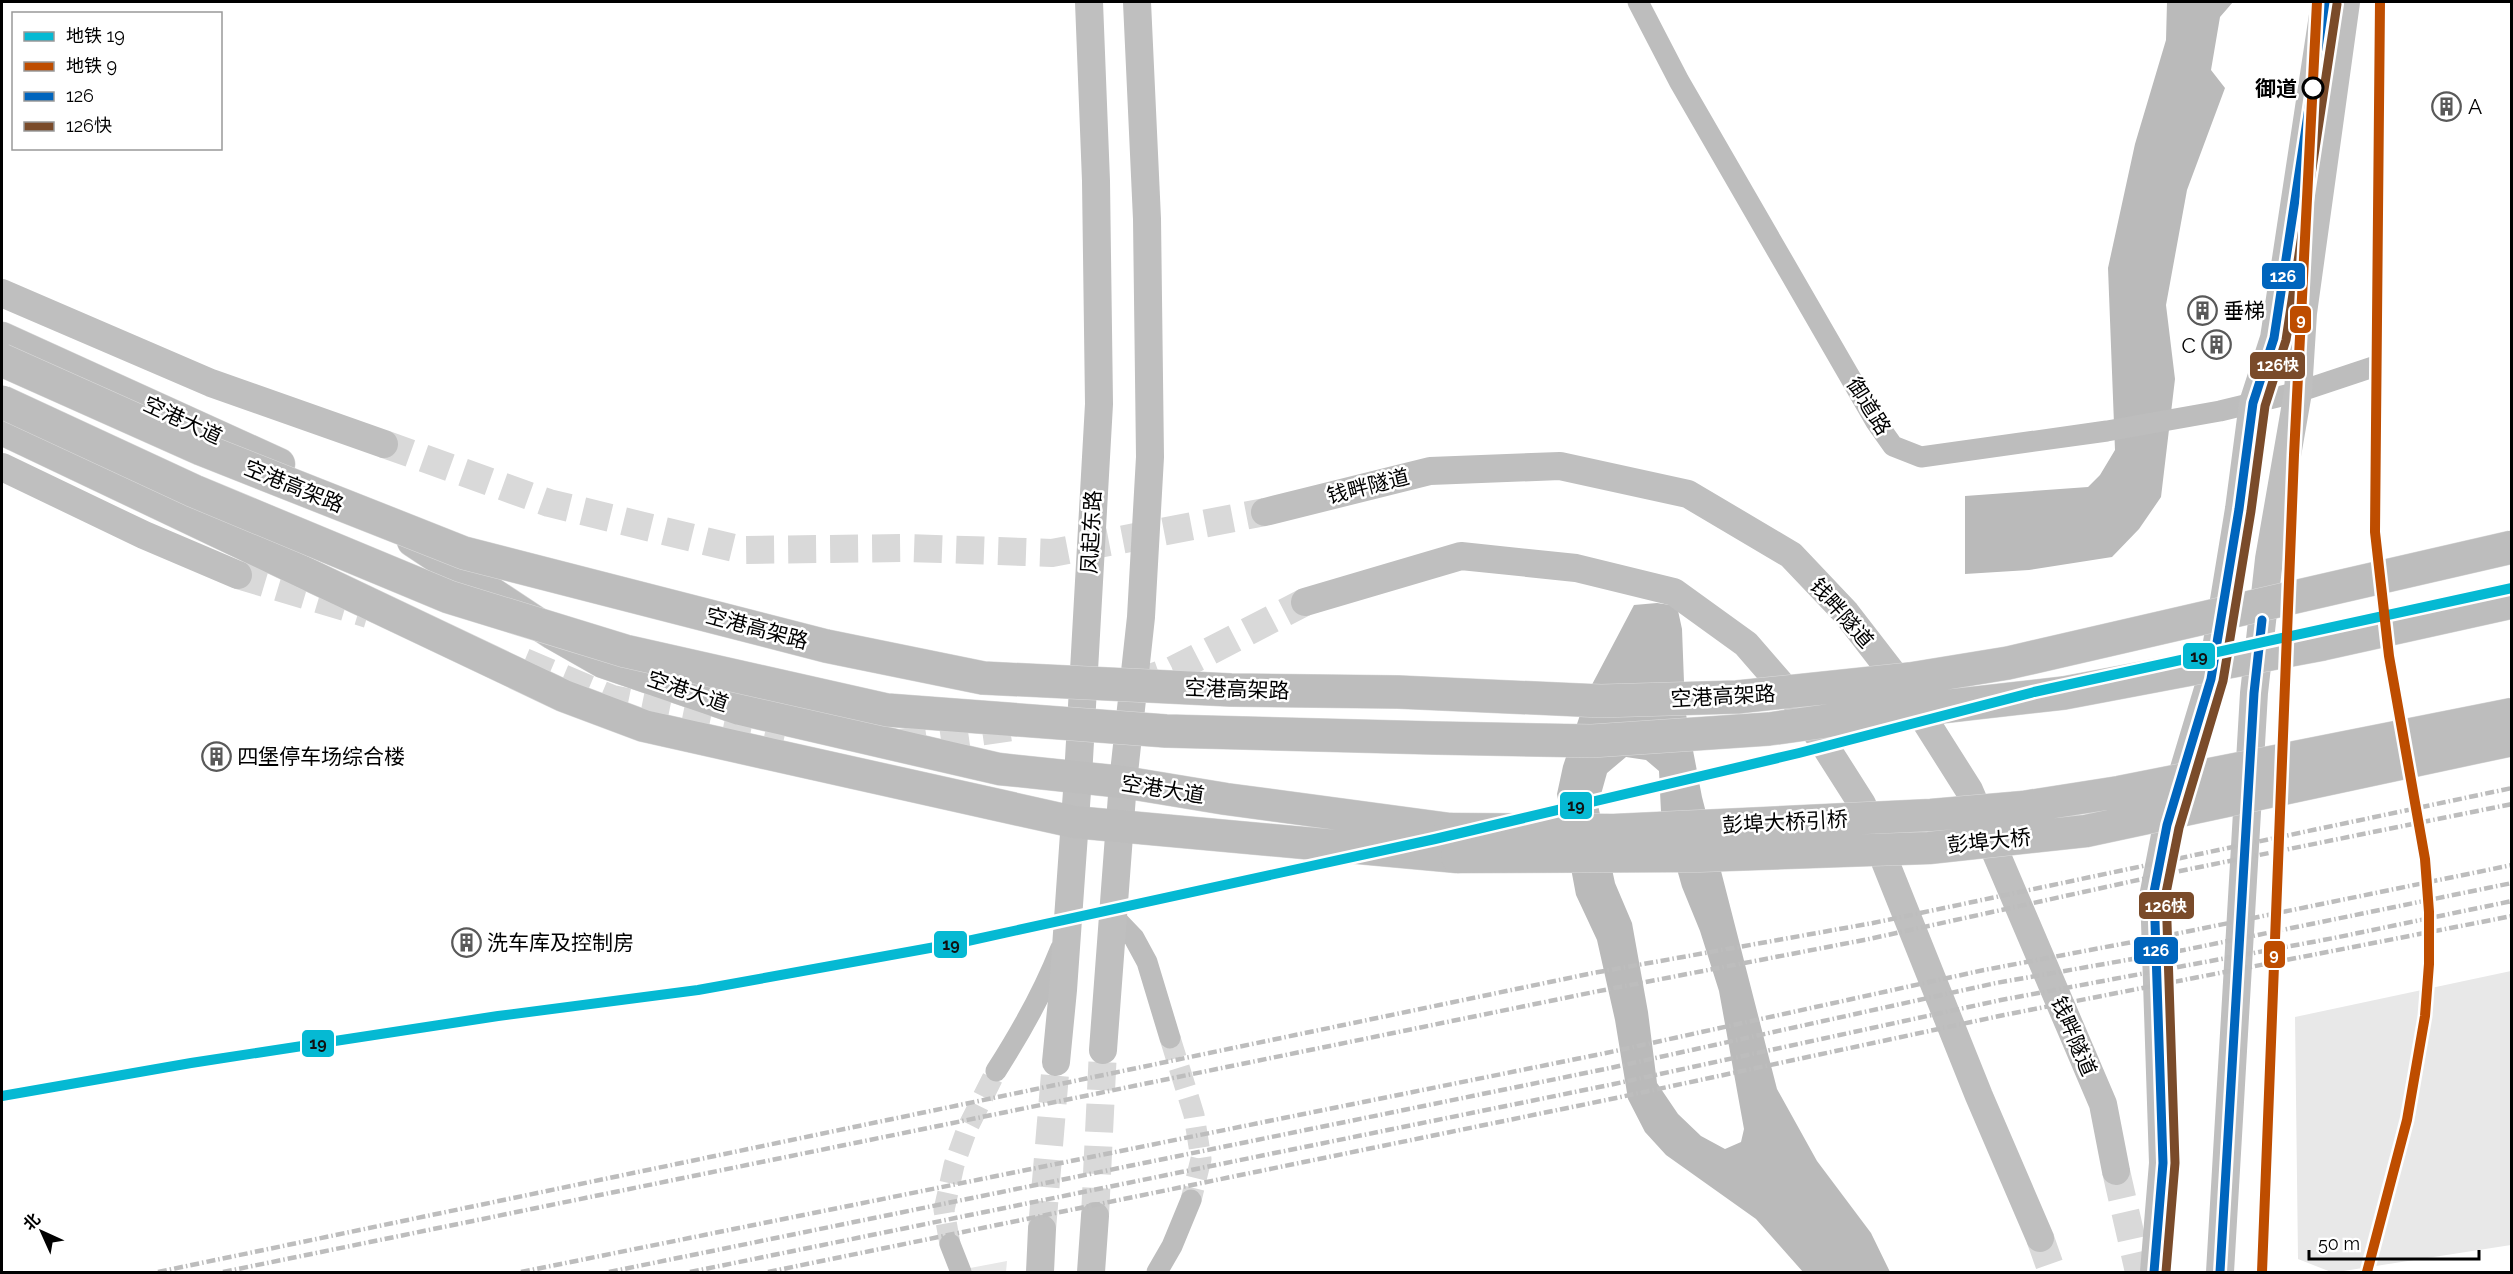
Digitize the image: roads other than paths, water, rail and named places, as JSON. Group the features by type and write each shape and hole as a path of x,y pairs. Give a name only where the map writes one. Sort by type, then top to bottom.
{"highway":[{"name":"空港高架路","path":"2,360 201,449 464,553 826,646 983,678 1231,690 1398,692 1601,701 1737,697 1910,679 2008,663 2511,548"},
{"name":"空港高架路","path":"2,402 194,491 450,597 625,651 887,710 1166,731 1435,738 1592,741 1758,730 2064,693 2323,644 2511,602"}],"main road":[{"name":"凤起东路","path":"1056,1062 1078,777 1099,404 1096,181 1089,2"},
{"path":"1103,1050 1123,782 1141,617 1150,457 1148,219 1137,2"},
{"path":"2154,1272 2163,1163 2154,892 2167,825 2211,679 2239,509 2253,403 2274,338 2325,2"},
{"path":"2220,1272 2254,693 2269,559 2298,392 2303,313 2346,2"},
{"path":"2,293 211,383 384,444"},
{"name":"空港大道","path":"2,338 310,478 382,520 552,633 603,662 740,709 999,769 1123,782 1226,799 1453,843"},
{"name":"空港大道","path":"2,429 564,696 644,726 1074,822 1453,843"},
{"name":"钱畔隧道","path":"1264,512 1430,471 1560,466 1688,494 1791,555 1846,613 1907,692 1969,790 2103,1104 2116,1171"},
{"path":"2,467 144,535 238,575"},
{"path":"1305,602 1461,556 1576,568 1674,592 1746,644 1799,705 1862,804 1979,1096 2040,1238"},
{"name":"彭埠大桥引桥","path":"1453,843 1614,830 1931,815 2023,807 2119,792 2511,714"},
{"name":"彭埠大桥","path":"1453,843 1700,856 1929,848 2086,831 2511,740"},
{"path":"1091,1272 1095,1216"},
{"path":"1040,1272 1042,1230"}],"street":[{"name":"御道路","path":"1638,2 1679,81 1876,422 1893,446 1921,457 2107,431 2253,403 2298,392 2373,367"},
{"path":"1113,916 1134,938 1147,962 1170,1038"},
{"path":"996,1071 1021,1032 1045,986 1067,932"},
{"path":"1157,1272 1172,1246 1191,1200"},
{"path":"950,1244 961,1272"}],"tunnel":[{"path":"384,444 549,503 742,550 910,548 1052,553 1265,512"},
{"path":"238,575 368,614"},
{"path":"1133,684 1173,670 1305,602"},
{"path":"524,662 612,699 785,734"},
{"path":"899,743 1013,727"},
{"path":"1170,1038 1194,1115 1201,1159 1191,1200"},
{"path":"1095,1216 1103,1050"},
{"path":"1042,1229 1056,1062"},
{"path":"950,1244 944,1210 954,1165 967,1129 996,1071"},
{"path":"2116,1171 2139,1272"},
{"path":"2040,1238 2052,1272"}],"railway":[{"path":"158,1272 1593,973 1873,923 2512,788"},
{"path":"223,1272 1594,992 1869,939 2170,873 2512,804"},
{"path":"521,1272 1606,1053 1984,970 2180,933 2512,865"},
{"path":"609,1272 1610,1068 1996,983 2184,950 2512,883"},
{"path":"690,1272 1614,1084 2001,1000 2334,938 2512,901"},
{"path":"768,1272 1616,1098 2004,1015 2512,916"}],"metro line":[{"name":"9","path":"2262,1272 2294,455 2317,2"},
{"name":"9","path":"2367,1272 2407,1120 2425,1016 2429,964 2429,912 2425,859 2389,656 2375,532 2380,2"},
{"name":"19","path":"2,1096 191,1063 498,1016 698,990 963,942 1435,839 1799,753 2034,692 2512,588"}],"place":[{"name":"御道","path":"2313,88"},
{"name":"A","path":"2447,106"},
{"name":"垂梯","path":"2202,310"},
{"name":"C","path":"2217,345"},
{"name":"四堡停车场综合楼","path":"216,756"},
{"name":"洗车库及控制房","path":"466,942"}]}
